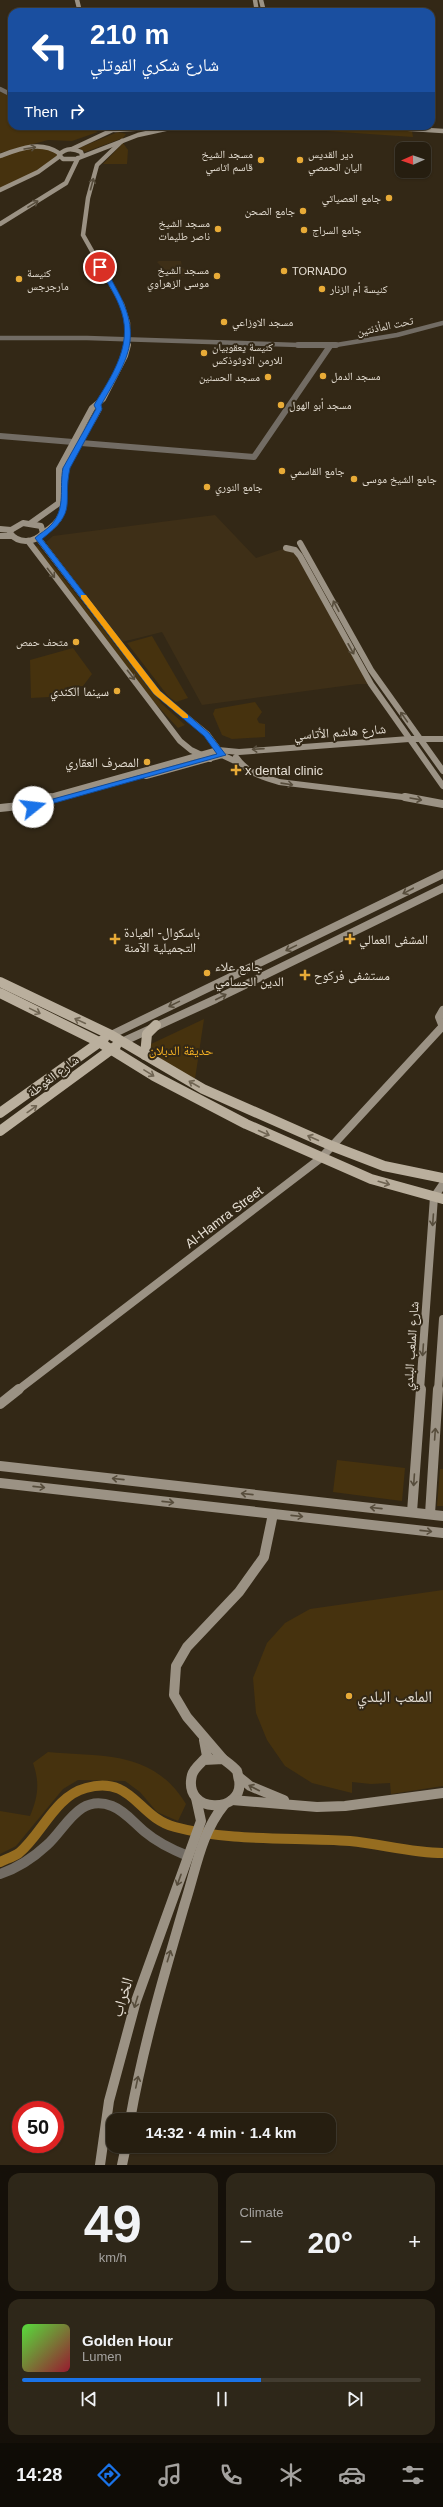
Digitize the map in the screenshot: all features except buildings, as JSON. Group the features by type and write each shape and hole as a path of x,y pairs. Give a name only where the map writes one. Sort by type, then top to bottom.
{"main road":[{"path":"38,172 60,155 114,130"},
{"path":"0,536 12,536 17,540 28,541 38,538 57,523 65,506 67,468 99,409 98,405 117,372 129,339 128,323 122,304 83,235 88,198 97,165 131,132 147,130"},
{"path":"0,190 38,172 122,141"},
{"path":"0,156 27,148 42,147 55,149 60,155 69,160"},
{"path":"0,224 66,183 80,157 78,150 71,149"},
{"path":"31,523 45,515 59,503 58,473 92,408 98,405"},
{"path":"45,515 57,523"},
{"path":"0,530 11,530 19,524 31,523 41,526 43,533"},
{"path":"11,530 12,536"},
{"path":"38,538 157,692 213,742 220,752 260,777 280,783 383,794 443,804"},
{"path":"28,541 180,741 191,750 203,754 210,759"},
{"path":"300,543 364,658 443,771"},
{"path":"286,548 295,550 300,556 371,684 443,786"},
{"name":"شارع هاشم الأتاسي","path":"220,752 239,752 409,739 443,739"},
{"path":"191,750 206,749 213,742"},
{"path":"0,809 19,806 203,754 220,752"},
{"path":"0,809 19,811 210,759 220,752"},
{"path":"237,762 236,756 239,752"},
{"path":"0,1113 111,1035 443,874"},
{"path":"122,1042 156,1024 216,1000 276,968 443,888"},
{"path":"0,982 111,1035 203,1089 332,1146 384,1166 443,1178"},
{"path":"0,993 112,1049 154,1076 204,1103 246,1124 322,1158 371,1179 439,1198 443,1184"},
{"path":"443,1010 439,1017 443,1027"},
{"path":"145,1055 147,1034 156,1024"},
{"name":"Al-Hamra Street","path":"0,1404 322,1158 443,1027"},
{"name":"شارع الغوطة","path":"0,1131 122,1042"},
{"name":"شارع الملعب البلدي","path":"412,1512 439,1198"},
{"path":"430,1514 443,1318"},
{"path":"0,1466 443,1516"},
{"path":"0,1483 443,1533"},
{"path":"197,1846 212,1824 217,1812 228,1803 239,1788 239,1777 234,1766 223,1759 202,1736 187,1717 174,1695 176,1666 187,1647 239,1592 264,1557 274,1514"},
{"path":"131,2113 154,2005 197,1846 201,1821 196,1798 192,1790 191,1777 197,1766 204,1760 208,1752 202,1736"},
{"path":"204,1760 223,1759"},
{"path":"239,1777 250,1786 270,1796 298,1805"},
{"path":"196,1798 209,1806 228,1803 345,1806 443,1793"},
{"name":"الخراب","path":"100,2165 109,2101 136,2001 188,1856 197,1846"},
{"path":"122,2165 125,2153"}],"street":[{"name":"تحت المأذنتين","path":"0,338 129,339 330,346 397,335 443,323"},
{"path":"81,443 254,457 318,368 330,346"},
{"path":"0,436 73,442"},
{"path":"0,1874 13,1870 30,1860 57,1835 78,1810 94,1803 107,1804 124,1812 140,1828 163,1846 188,1856"}],"shaded area":[{"path":"181,261 182,267 190,275 172,277 157,262"},
{"path":"215,515 256,558 286,548 295,550 371,684 358,684 202,705 162,632 118,643 57,561 46,542 53,536"}],"green space":[{"path":"0,92 8,95 8,130 93,130 98,132 72,141 48,140 0,153"},
{"path":"311,130 412,131 413,137"},
{"path":"118,132 126,134 123,138 85,152 79,148"},
{"path":"123,143 128,150 127,164 103,164"},
{"path":"47,147 59,155 38,172 0,190 0,156 27,148"},
{"path":"38,546 162,704 185,725 178,728 153,701 33,547"},
{"path":"152,636 188,698 176,702 168,696 127,643"},
{"path":"73,648 92,674 83,686 67,687 67,696 31,698 30,660"},
{"path":"255,702 262,712 257,719 259,723 265,724 265,737 232,739 222,735 213,714 215,709"},
{"name":"حديقة الدبلان","path":"204,1019 195,1079 149,1053 151,1044"},
{"path":"337,1460 405,1468 402,1501 333,1492"},
{"path":"440,1469 443,1469 443,1506 437,1506"},
{"name":"الملعب البلدي","path":"443,1590 443,1786 391,1794 390,1783 371,1784 352,1782 352,1793 312,1783 285,1766 267,1740 256,1713 253,1678 267,1643 285,1623 310,1609"},
{"path":"48,1752 107,1756 142,1765 158,1774 173,1786 186,1804 178,1821 157,1812 140,1792 125,1781 78,1780 63,1789 16,1846 0,1854 0,1811 30,1816 35,1803 37,1790 37,1777 33,1763"}],"waterway":[{"path":"0,1862 19,1853 35,1836 57,1807 75,1792 86,1788 102,1786 114,1787 125,1792 162,1822 196,1832 240,1837 362,1842 420,1852 443,1853"}],"slow traffic":[{"path":"84,597 157,692 186,716"}],"place":[{"name":"مسجد الشيخ قاسم اتاسي","path":"261,160"},
{"name":"دير القديس اليان الحمصي","path":"300,160"},
{"name":"جامع العصياتي","path":"389,198"},
{"name":"جامع الصحن","path":"303,211"},
{"name":"مسجد الشيخ ناصر طليمات","path":"218,229"},
{"name":"جامع السراج","path":"304,230"},
{"name":"TORNADO","path":"284,271"},
{"name":"مسجد الشيخ موسى الزهراوي","path":"217,276"},
{"name":"كنيسة مارجرجس","path":"19,279"},
{"name":"كنيسة أم الزنار","path":"322,289"},
{"name":"مسجد الاوزاعي","path":"224,322"},
{"name":"كنيسة يعقوبيان للارمن الاوثوذكس","path":"204,353"},
{"name":"مسجد الدمل","path":"323,376"},
{"name":"مسجد الحسنين","path":"268,377"},
{"name":"مسجد أبو الهول","path":"281,405"},
{"name":"جامع القاسمي","path":"282,471"},
{"name":"جامع الشيخ موسى","path":"354,479"},
{"name":"جامع النوري","path":"207,487"},
{"name":"متحف حمص","path":"76,642"},
{"name":"سينما الكندي","path":"117,691"},
{"name":"المصرف العقاري","path":"147,762"},
{"name":"x dental clinic","path":"236,770"},
{"name":"باسكوال- العيادة التجميلية الآمنة","path":"115,939"},
{"name":"المشفى العمالي","path":"350,939"},
{"name":"جامع علاء الدين الحسامي","path":"207,973"},
{"name":"مستشفى فركوح","path":"305,975"},
{"name":"الملعب البلدي","path":"349,1696"}],"route":[{"path":"33,807 222,755 207,734 157,692 38,538 53,527 62,516 66,501 65,473 99,409 98,405 103,399 125,356 129,339 128,323 122,304 100,267"}]}
